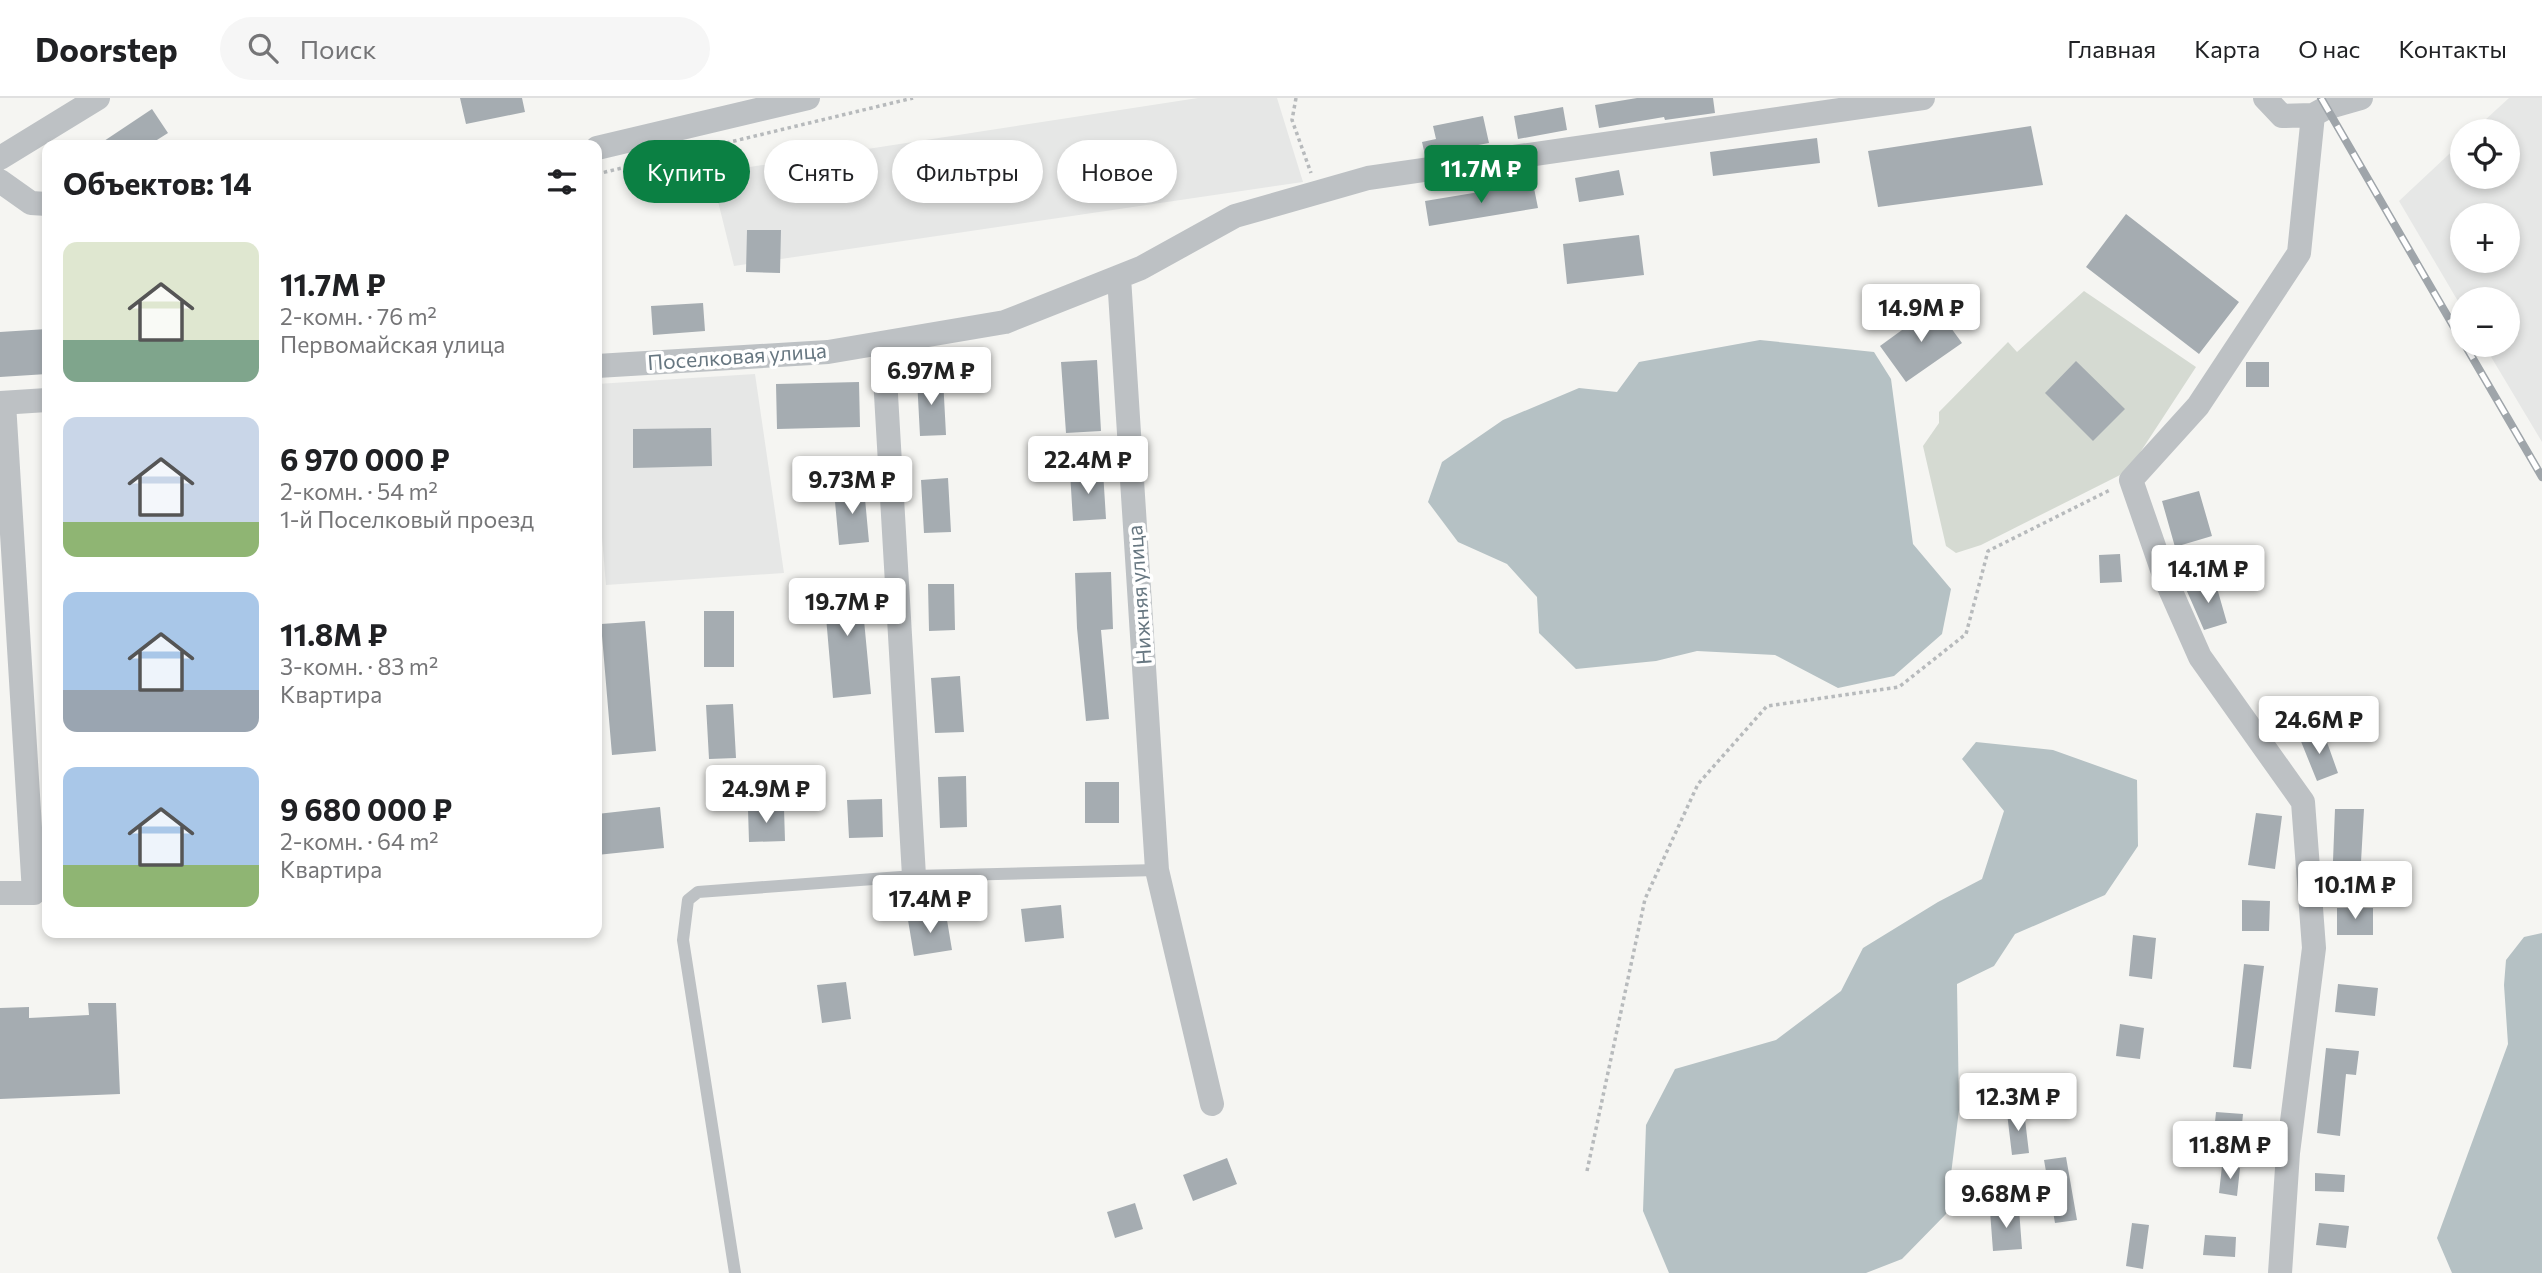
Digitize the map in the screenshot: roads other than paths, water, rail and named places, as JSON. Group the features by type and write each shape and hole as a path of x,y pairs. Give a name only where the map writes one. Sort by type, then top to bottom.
{"street":[{"path":"0,158 97,98"},
{"path":"602,147 808,98"},
{"name":"Поселковая улица","path":"602,366 828,352 1005,321 1142,268 1235,216 1368,178 1834,105 1923,98"},
{"path":"2264,98 2282,116 2319,112 2361,98"},
{"path":"2280,1273 2288,1153 2314,948 2303,802 2200,657 2165,578 2131,480 2198,405 2299,253 2319,112"},
{"path":"0,181 30,203 42,204"},
{"name":"Нижняя улица","path":"1119,277 1157,870 1212,1104"},
{"path":"883,343 914,876"},
{"path":"0,893 34,893 2,403 42,400"}],"lane":[{"path":"735,1273 683,940 688,900 698,892 914,876 1157,870"}],"railway":[{"path":"2321,98 2450,320"},
{"path":"2472,357 2542,477"}]}
